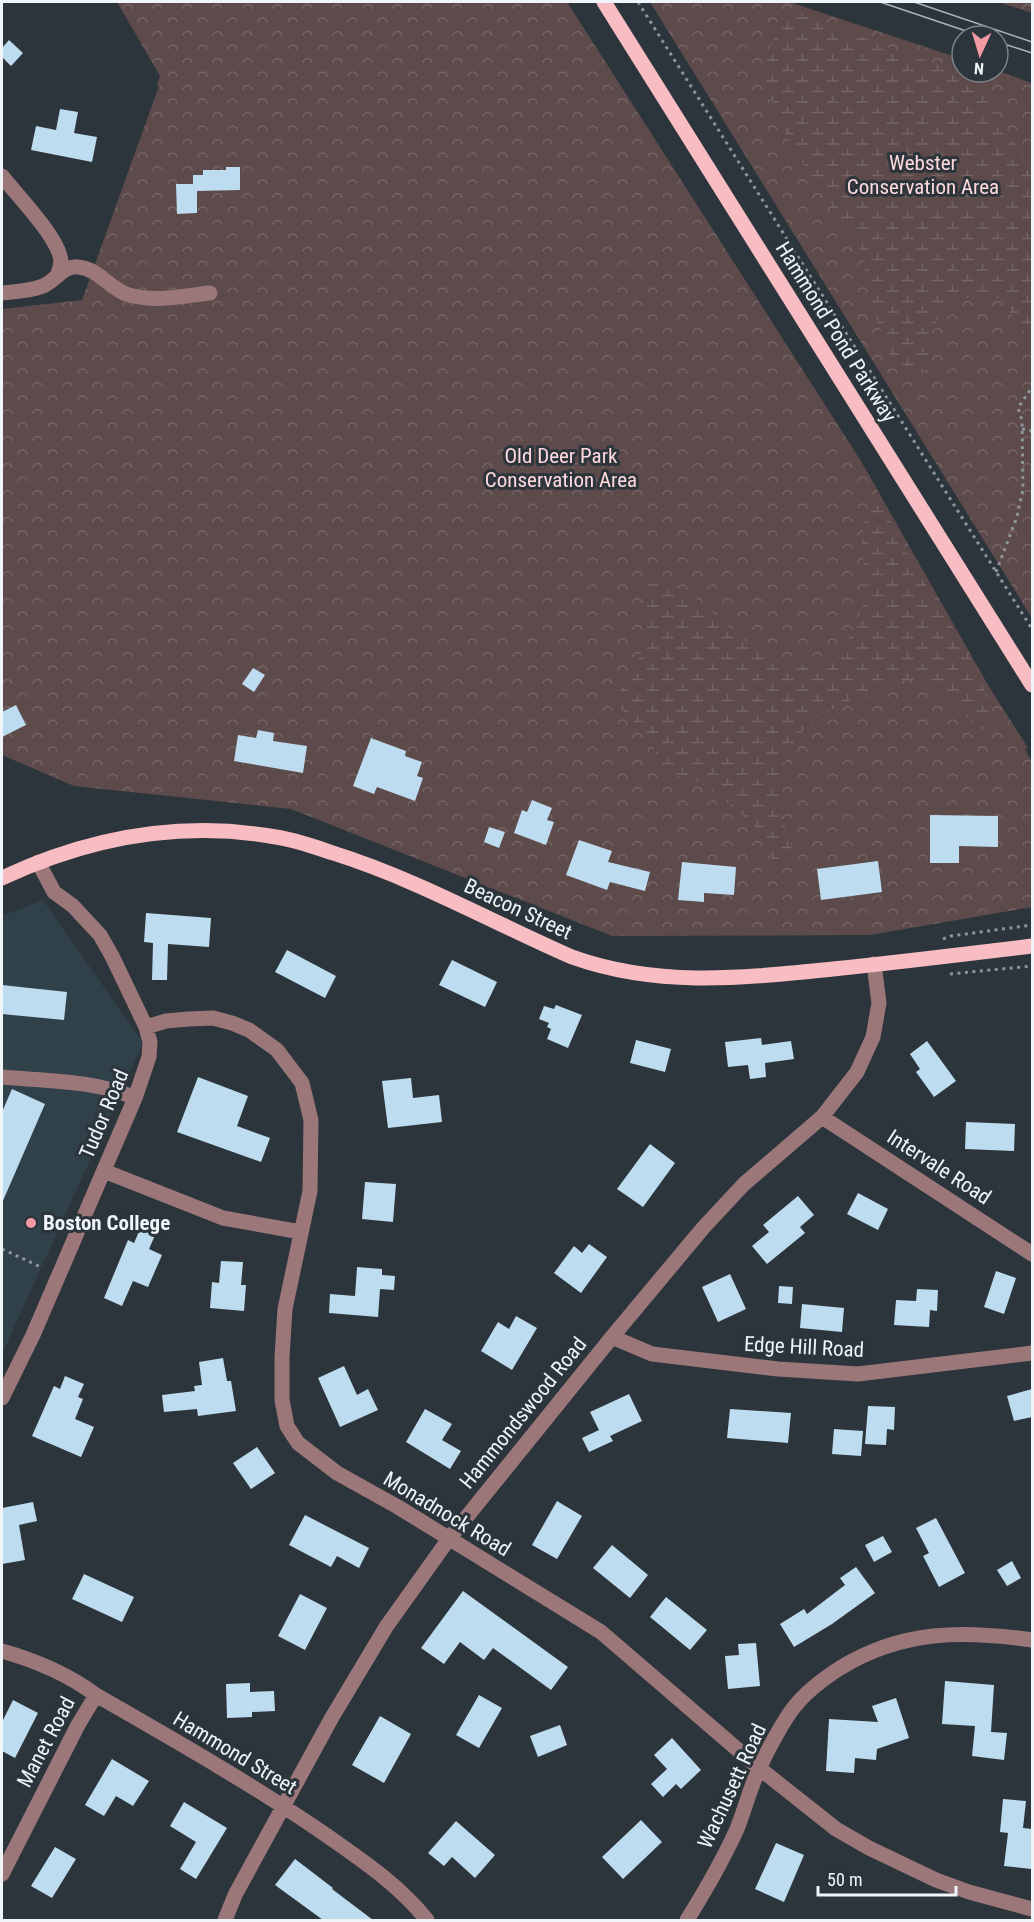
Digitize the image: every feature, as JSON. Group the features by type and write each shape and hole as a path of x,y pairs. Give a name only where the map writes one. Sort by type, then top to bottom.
{"main road":[{"name":"Hammond Pond Parkway","path":"604,2 1032,685"},
{"name":"Beacon Street","path":"2,878 38,862 102,841 150,832 201,829 277,837 355,860 414,883 572,957 620,971 669,978 722,979 1032,946"}],"street":[{"path":"2,176 56,247 61,265 58,274 51,282 36,288 2,292"},
{"path":"58,274 76,266 94,270 125,293 156,299 210,294"},
{"name":"Tudor Road","path":"2,1398 33,1335 104,1171 149,1058 150,1042 146,1026 112,956 100,935 73,906 54,892 38,862"},
{"name":"Hammondswood Road","path":"225,1920 235,1895 331,1719 386,1627 448,1540 612,1336 703,1228 744,1184 822,1116 857,1072 873,1037 879,1003 874,964"},
{"name":"Monadnock Road","path":"146,1026 166,1021 213,1018 232,1023 249,1030 277,1050 302,1083 311,1120 310,1191 285,1319 282,1400 287,1426 298,1443 337,1473 398,1507 448,1540 601,1632 759,1768 836,1829 869,1848 936,1880 1032,1909"},
{"path":"2,1077 66,1082 121,1091 135,1098"},
{"name":"Intervale Road","path":"822,1116 1032,1254"},
{"path":"104,1171 223,1218 301,1232"},
{"name":"Edge Hill Road","path":"612,1336 652,1354 778,1369 858,1374 1032,1353"},
{"name":"Wachusett Road","path":"687,1920 702,1897 736,1829 759,1768 793,1708 826,1677 870,1652 898,1642 928,1636 992,1635 1032,1640"},
{"name":"Hammond Street","path":"2,1651 79,1683 234,1774 383,1875 414,1904 427,1920"},
{"name":"Manet Road","path":"2,1874 78,1725 96,1695"}],"path":[{"name":"Hammond Pond Parkway","path":"638,2 1032,629"},
{"path":"996,572 1017,517 1023,489 1022,429 1018,408 1032,387"},
{"path":"1022,429 1032,431"},
{"path":"2,1249 47,1270"}],"shaded area":[{"name":"Boston College","path":"43,900 143,1043 2,1354 2,916"}],"green space":[{"name":"Old Deer Park Conservation Area","path":"117,2 567,2 861,461 988,685 1028,748 1025,749 1032,762 1032,907 870,935 612,936 291,809 74,786 2,755 2,309 82,300 159,86 157,85 160,76"},
{"name":"Webster Conservation Area","path":"650,2 789,2 950,55 950,84 1010,84 1010,75 1032,83 1032,618"},
{"path":"998,2 1032,2 1032,13"},
{"name":"Webster Conservation Area","path":"800,14 810,15 894,50 950,68 950,84 976,84 982,91 1001,127 1025,157 1032,171 1032,338 999,299 982,294 955,304 940,317 931,335 926,370 921,374 911,375 888,353 867,289 864,255 794,150 766,86 763,72 775,34 783,19"},
{"path":"875,494 879,497 912,561 957,633 979,674 986,694 989,713 987,730 980,731 939,688 922,680 902,681 848,701 818,716 801,733 788,753 781,776 778,798 781,818 790,836 792,853 785,862 774,862 753,824 702,784 672,773 662,763 631,717 616,706 612,696 617,695 626,682 640,655 644,640 644,597 649,584 668,585 687,593 756,649 774,660 802,665 824,661 834,655 851,634 862,608 866,583 862,551 863,529 866,514"}],"building":[{"path":"9,40 23,53 11,66 2,57 2,48"},
{"path":"60,109 78,112 74,133 97,137 92,162 31,150 36,126 56,130"},
{"path":"226,167 240,167 240,190 197,191 197,213 177,214 176,184 193,184 193,175 203,175 203,170 226,170"},
{"path":"253,668 265,675 254,692 242,684"},
{"path":"16,705 26,725 2,737 2,712"},
{"path":"258,730 274,733 273,741 307,746 303,773 234,761 238,735 256,738"},
{"path":"371,738 406,751 405,756 422,762 417,776 423,778 415,801 377,787 374,794 353,786"},
{"path":"532,800 552,808 547,820 554,822 546,845 514,833 522,810 527,812"},
{"path":"930,815 998,816 998,847 959,846 959,863 930,863"},
{"path":"489,827 505,832 499,848 484,842"},
{"path":"579,840 612,851 608,862 650,872 645,891 610,882 607,890 566,875"},
{"path":"878,861 882,892 821,900 817,869"},
{"path":"682,862 736,867 734,895 704,893 704,902 678,900"},
{"path":"146,913 211,918 209,947 168,944 167,980 152,980 153,943 144,942"},
{"path":"287,950 336,976 325,998 275,972"},
{"path":"452,960 497,982 485,1007 439,985"},
{"path":"2,985 67,992 64,1020 2,1014"},
{"path":"556,1005 582,1015 568,1048 547,1039 551,1029 547,1027 549,1023 539,1019 544,1006 554,1009"},
{"path":"761,1038 762,1045 791,1041 794,1059 765,1063 766,1077 750,1079 748,1065 728,1067 725,1042"},
{"path":"636,1040 671,1049 665,1072 630,1063"},
{"path":"927,1041 956,1081 934,1097 916,1072 920,1069 910,1054"},
{"path":"198,1077 248,1096 237,1126 270,1138 261,1162 177,1132"},
{"path":"411,1078 413,1098 439,1095 442,1122 388,1128 382,1081"},
{"path":"12,1089 45,1104 2,1203 2,1112"},
{"path":"966,1122 1015,1124 1014,1151 965,1149"},
{"path":"650,1144 675,1163 643,1207 617,1189"},
{"path":"365,1182 396,1184 393,1222 362,1219"},
{"path":"858,1193 888,1209 878,1230 847,1214"},
{"path":"798,1196 814,1215 800,1227 805,1233 767,1264 752,1246 769,1232 763,1225"},
{"path":"141,1227 156,1233 149,1249 162,1255 148,1287 133,1281 122,1306 104,1298 128,1240 134,1243"},
{"path":"589,1244 607,1257 581,1293 554,1273 574,1246 582,1253"},
{"path":"221,1261 243,1262 241,1285 246,1285 244,1311 210,1308 212,1282 219,1283"},
{"path":"357,1267 382,1269 382,1275 395,1276 394,1290 380,1289 378,1317 329,1313 330,1294 355,1296"},
{"path":"996,1271 1016,1278 1004,1314 984,1307"},
{"path":"730,1274 746,1309 718,1322 702,1287"},
{"path":"779,1286 793,1287 792,1304 778,1303"},
{"path":"917,1289 938,1290 937,1311 930,1310 929,1327 894,1325 896,1300 916,1301"},
{"path":"802,1304 844,1308 842,1332 800,1328"},
{"path":"516,1316 537,1328 512,1370 481,1351 498,1322 509,1329"},
{"path":"223,1358 227,1381 231,1381 236,1411 198,1416 197,1409 164,1412 162,1395 195,1391 194,1386 202,1385 199,1362"},
{"path":"344,1366 357,1395 368,1389 378,1410 340,1427 318,1378"},
{"path":"65,1376 84,1384 78,1397 83,1399 75,1419 94,1427 81,1457 32,1436 54,1386 60,1389"},
{"path":"1032,1389 1032,1417 1014,1421 1007,1396"},
{"path":"629,1394 642,1421 610,1436 613,1441 589,1452 582,1438 599,1430 590,1412"},
{"path":"868,1406 895,1407 894,1430 887,1429 886,1445 865,1444"},
{"path":"425,1409 452,1424 442,1440 461,1451 450,1469 406,1442"},
{"path":"730,1409 791,1413 788,1443 727,1438"},
{"path":"834,1429 863,1431 861,1456 832,1454"},
{"path":"257,1447 275,1473 251,1489 233,1463"},
{"path":"557,1501 582,1516 557,1559 532,1545"},
{"path":"33,1502 37,1521 19,1525 25,1560 2,1564 2,1508"},
{"path":"305,1515 369,1548 359,1568 337,1556 331,1567 289,1545"},
{"path":"936,1518 965,1573 939,1587 923,1556 929,1553 916,1528"},
{"path":"883,1536 892,1552 874,1562 865,1545"},
{"path":"612,1545 648,1575 630,1598 593,1568"},
{"path":"1012,1561 1021,1578 1007,1586 997,1570"},
{"path":"856,1567 875,1593 832,1624 794,1647 780,1624 804,1609 807,1614 845,1585 840,1578"},
{"path":"84,1574 134,1597 122,1622 72,1599"},
{"path":"463,1591 568,1667 551,1690 493,1648 484,1660 460,1642 444,1664 421,1648"},
{"path":"300,1594 327,1608 305,1650 278,1636"},
{"path":"666,1597 707,1630 690,1650 650,1617"},
{"path":"756,1643 760,1686 728,1689 725,1656 739,1655 738,1644"},
{"path":"945,1681 994,1685 991,1732 1007,1733 1004,1760 972,1756 975,1726 942,1724"},
{"path":"250,1683 250,1692 274,1691 275,1711 252,1712 252,1717 227,1718 226,1684"},
{"path":"479,1695 502,1708 479,1748 456,1735"},
{"path":"896,1698 909,1738 877,1749 876,1760 855,1758 854,1773 826,1771 829,1719 878,1722 872,1706"},
{"path":"13,1700 38,1713 15,1758 2,1751 2,1722"},
{"path":"380,1716 411,1734 384,1783 352,1765"},
{"path":"560,1725 567,1745 538,1757 530,1736"},
{"path":"672,1738 701,1770 681,1789 676,1784 663,1797 651,1784 667,1769 654,1755"},
{"path":"112,1759 149,1781 133,1806 116,1796 104,1816 85,1805"},
{"path":"1003,1799 1026,1801 1023,1828 1032,1829 1031,1869 1004,1866 1008,1833 1000,1832"},
{"path":"184,1802 227,1828 196,1879 180,1869 196,1842 170,1826"},
{"path":"641,1820 662,1842 623,1879 602,1857"},
{"path":"456,1821 495,1855 475,1878 452,1857 444,1866 428,1853"},
{"path":"776,1843 804,1855 784,1902 755,1889"},
{"path":"55,1847 76,1859 52,1898 31,1886"},
{"path":"295,1859 373,1920 323,1920 275,1885"}],"tram line":[{"path":"880,2 950,26"},
{"path":"914,2 1032,42"},
{"path":"1010,46 1032,53"}],"place":[{"name":"Boston College","path":"31,1223"}]}
